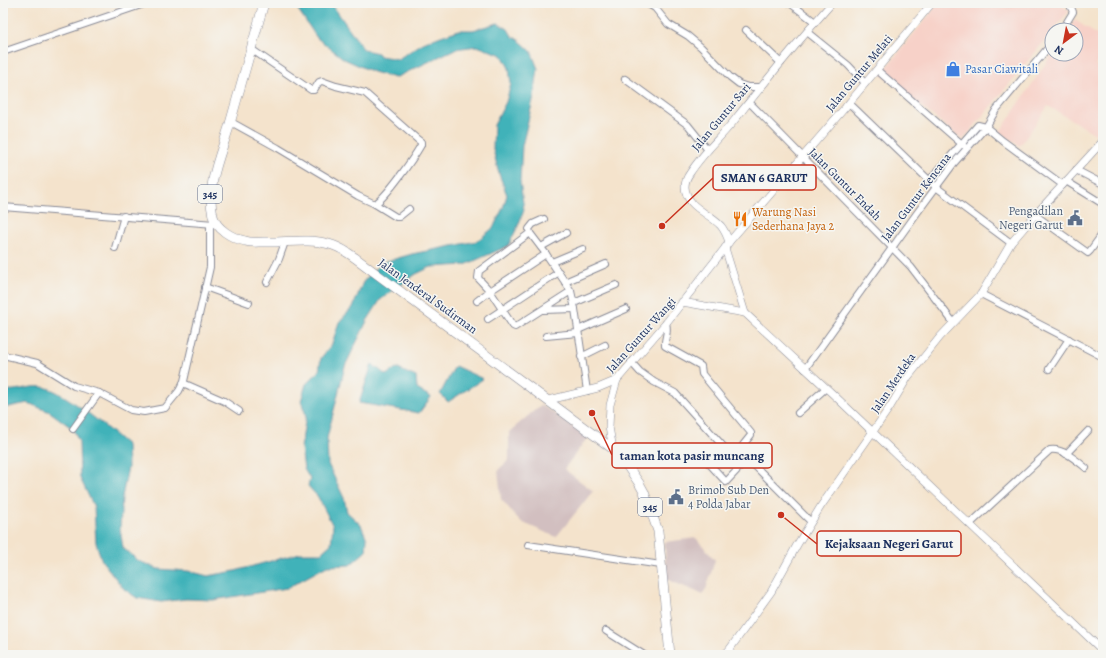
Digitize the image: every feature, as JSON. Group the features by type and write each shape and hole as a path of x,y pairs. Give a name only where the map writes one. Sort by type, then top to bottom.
{"main road":[{"name":"345","path":"213,224 210,193 264,3"},
{"name":"Jalan Jenderal Sudirman","path":"213,224 229,235 244,241 299,241 336,246 370,269 549,400 613,449 626,464 644,492 658,531 670,655"}],"street":[{"path":"3,52 147,3"},
{"path":"647,3 662,15 668,24 688,36 701,47 730,77 739,84 748,87 762,87"},
{"path":"790,3 815,22"},
{"name":"Jalan Guntur Sari","path":"745,313 727,245 726,234 721,226 692,203 687,196 685,186 687,178 708,150 832,3"},
{"name":"Jalan Guntur Melati","path":"682,302 727,245 877,70 932,3"},
{"path":"1067,22 1073,12 1069,3"},
{"path":"746,30 781,64"},
{"path":"807,32 848,65 865,83"},
{"path":"251,49 311,90 315,90 319,82 322,81 365,93 421,142 402,173 382,198 375,204"},
{"name":"Jalan Guntur Kencana","path":"805,370 954,163 986,127 996,110 1044,53"},
{"path":"877,70 967,149"},
{"path":"625,79 688,125 708,150"},
{"name":"Jalan Guntur Endah","path":"749,102 915,272 953,322"},
{"path":"849,103 929,181 1011,243"},
{"path":"231,122 358,196 396,216 399,217 409,208"},
{"path":"929,181 978,125 986,127 1003,141 1064,183 1103,204"},
{"name":"Jalan Merdeka","path":"724,655 730,650 771,592 811,522 890,407 908,377 953,322 981,294 1011,243 1103,141"},
{"path":"1076,170 1103,184"},
{"path":"3,207 213,224 210,267 183,383 176,396 165,408 140,412 131,410 99,393 74,386 37,363 3,355"},
{"path":"1035,215 1088,253 1103,233"},
{"path":"115,248 124,216"},
{"path":"544,219 531,226 529,229 530,233 541,246 571,291 587,391"},
{"path":"530,233 479,271 478,278 490,291 513,326 516,327 571,291"},
{"path":"541,246 566,233"},
{"path":"267,282 279,259 285,242"},
{"path":"552,262 583,249"},
{"path":"477,301 546,254"},
{"path":"565,282 606,264"},
{"path":"488,319 559,272"},
{"path":"543,310 574,306 616,285"},
{"path":"205,287 249,303"},
{"path":"981,294 1103,357"},
{"name":"Jalan Guntur Wangi","path":"549,400 587,391 607,385 617,380 682,302 745,313"},
{"path":"546,336 578,332 626,309"},
{"path":"745,313 1103,651"},
{"path":"666,323 668,331 664,343 665,346 701,366 702,374 751,433 743,445 749,459 811,522"},
{"path":"1049,369 1069,339"},
{"path":"581,357 606,345"},
{"path":"631,362 640,372 654,382 675,393 741,466"},
{"path":"613,449 609,427 610,404 617,380"},
{"path":"183,383 224,401 239,411"},
{"path":"798,413 826,388"},
{"path":"73,429 99,393"},
{"path":"1066,454 1088,430"},
{"path":"970,524 1051,449 1066,454 1086,468"},
{"path":"705,458 726,482 749,459"},
{"path":"528,545 661,565"},
{"path":"606,632 644,655"}],"shaded area":[{"name":"Pasar Ciawitali","path":"939,3 1059,3 1069,11 1060,22 1044,22 1044,41 963,140 881,74"},
{"name":"Pasar Ciawitali","path":"1084,26 1103,39 1103,53 1096,66 1103,70 1103,130 1099,136 1048,106 1020,146 1000,132 1047,62 1084,62"},
{"path":"541,405 588,437 564,469 593,491 556,537 521,522 501,499 498,470 509,460 509,432"},
{"path":"696,538 715,560 706,589 702,594 666,579 665,542"}],"water":[{"path":"297,3 331,3 364,50 378,53 380,56 398,59 423,43 459,30 473,30 498,23 508,29 512,36 531,51 538,69 534,96 522,146 520,181 524,210 508,246 465,265 431,267 416,274 381,299 367,321 345,366 327,438 328,464 344,498 347,512 361,525 367,539 366,551 350,565 327,566 287,588 213,600 186,599 161,602 137,598 124,589 102,561 96,543 94,507 80,478 79,441 73,429 50,412 28,403 3,408 3,390 43,387 52,390 74,403 127,445 128,467 122,497 120,528 123,548 139,561 158,569 188,571 208,576 235,571 300,553 321,553 331,544 333,526 318,497 308,486 310,479 304,469 301,448 306,415 301,401 306,384 319,371 321,358 332,344 339,322 353,307 363,282 381,263 412,254 477,241 493,228 503,208 507,195 499,174 493,149 494,125 506,102 511,84 509,68 502,55 477,46 455,49 395,78 373,72 344,59 317,38 297,8"},
{"path":"372,364 386,375 396,368 416,377 417,389 431,397 419,413 359,403"},
{"path":"455,366 483,379 448,402 440,394"}],"place":[{"name":"Pasar Ciawitali","path":"953,69"},
{"name":"Pengadilan Negeri Garut","path":"1075,218"},
{"name":"Warung Nasi Sederhana Jaya 2","path":"740,219"},
{"name":"SMAN 6 GARUT","path":"662,226"},
{"name":"taman kota pasir muncang","path":"592,413"},
{"name":"Brimob Sub Den 4 Polda Jabar","path":"676,497"},
{"name":"Kejaksaan Negeri Garut","path":"781,515"}]}
